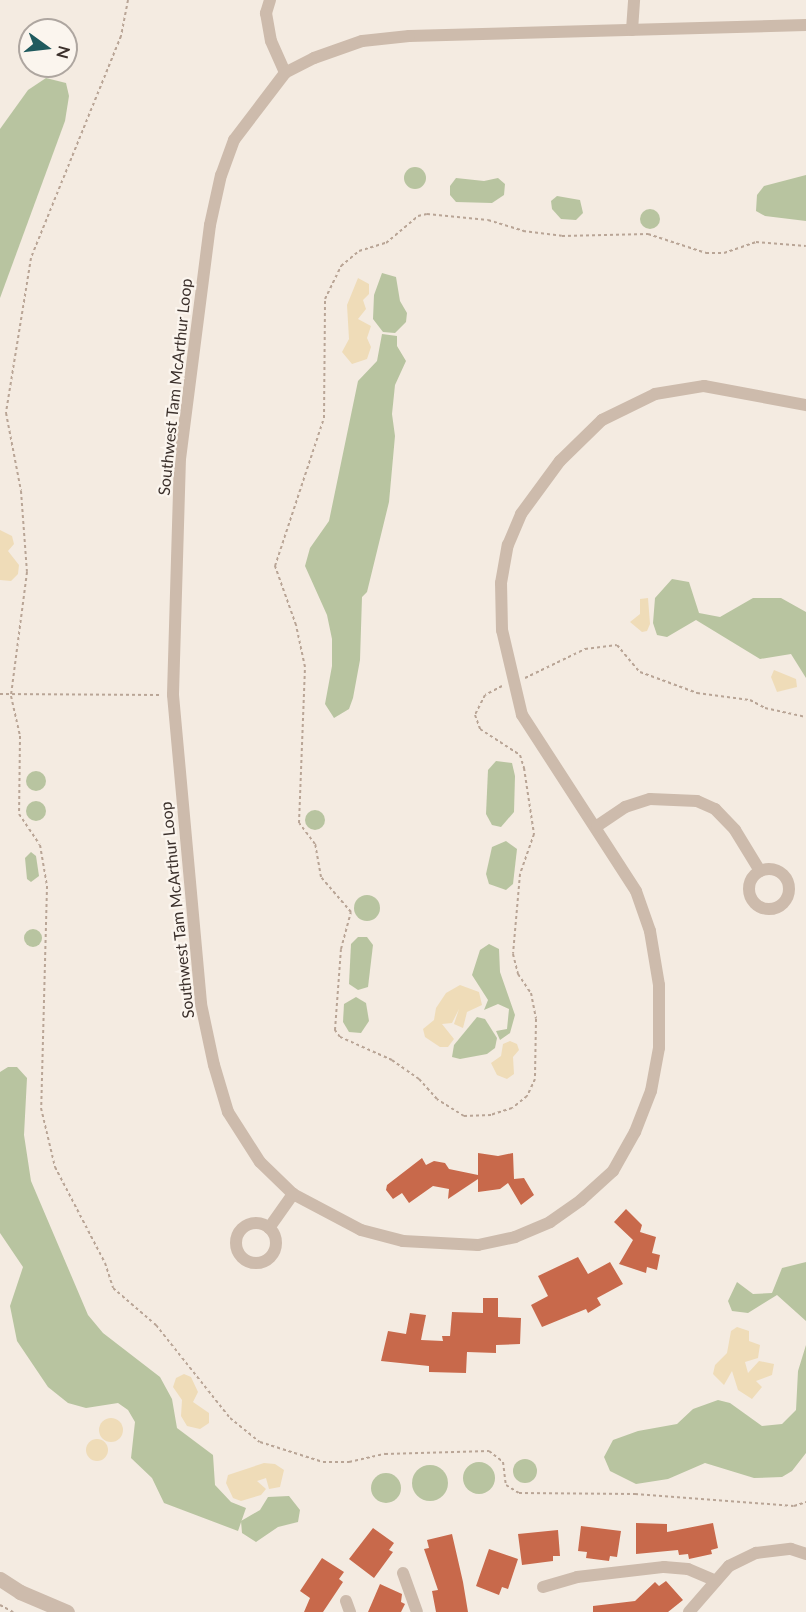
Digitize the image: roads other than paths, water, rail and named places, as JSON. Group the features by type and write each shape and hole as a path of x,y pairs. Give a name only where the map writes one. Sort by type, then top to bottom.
{"street":[{"path":"270,0 267,13 271,41 285,73"},
{"path":"632,30 634,0"},
{"name":"Southwest Tam McArthur Loop","path":"806,25 362,41 314,58 285,73 234,140 221,175 210,225 180,458 173,694 201,1004 214,1065 228,1112 260,1162 293,1194 361,1230 403,1241 478,1245 515,1238 550,1222 581,1200 613,1171 635,1132 651,1091 658,1048 659,985 651,931 636,891 597,826 522,715 502,630 501,583 508,545 527,505 560,461 602,420 655,394 704,386 806,405"},
{"path":"597,826 624,807 650,799 697,801 715,809 735,830 760,871"},
{"path":"269,1228 293,1194"},
{"path":"689,1612 729,1566 756,1553 791,1549 806,1554"},
{"path":"543,1587 577,1576 663,1566 688,1569 716,1581"},
{"path":"403,1573 417,1612"},
{"path":"0,1579 20,1592 68,1612"}]}
